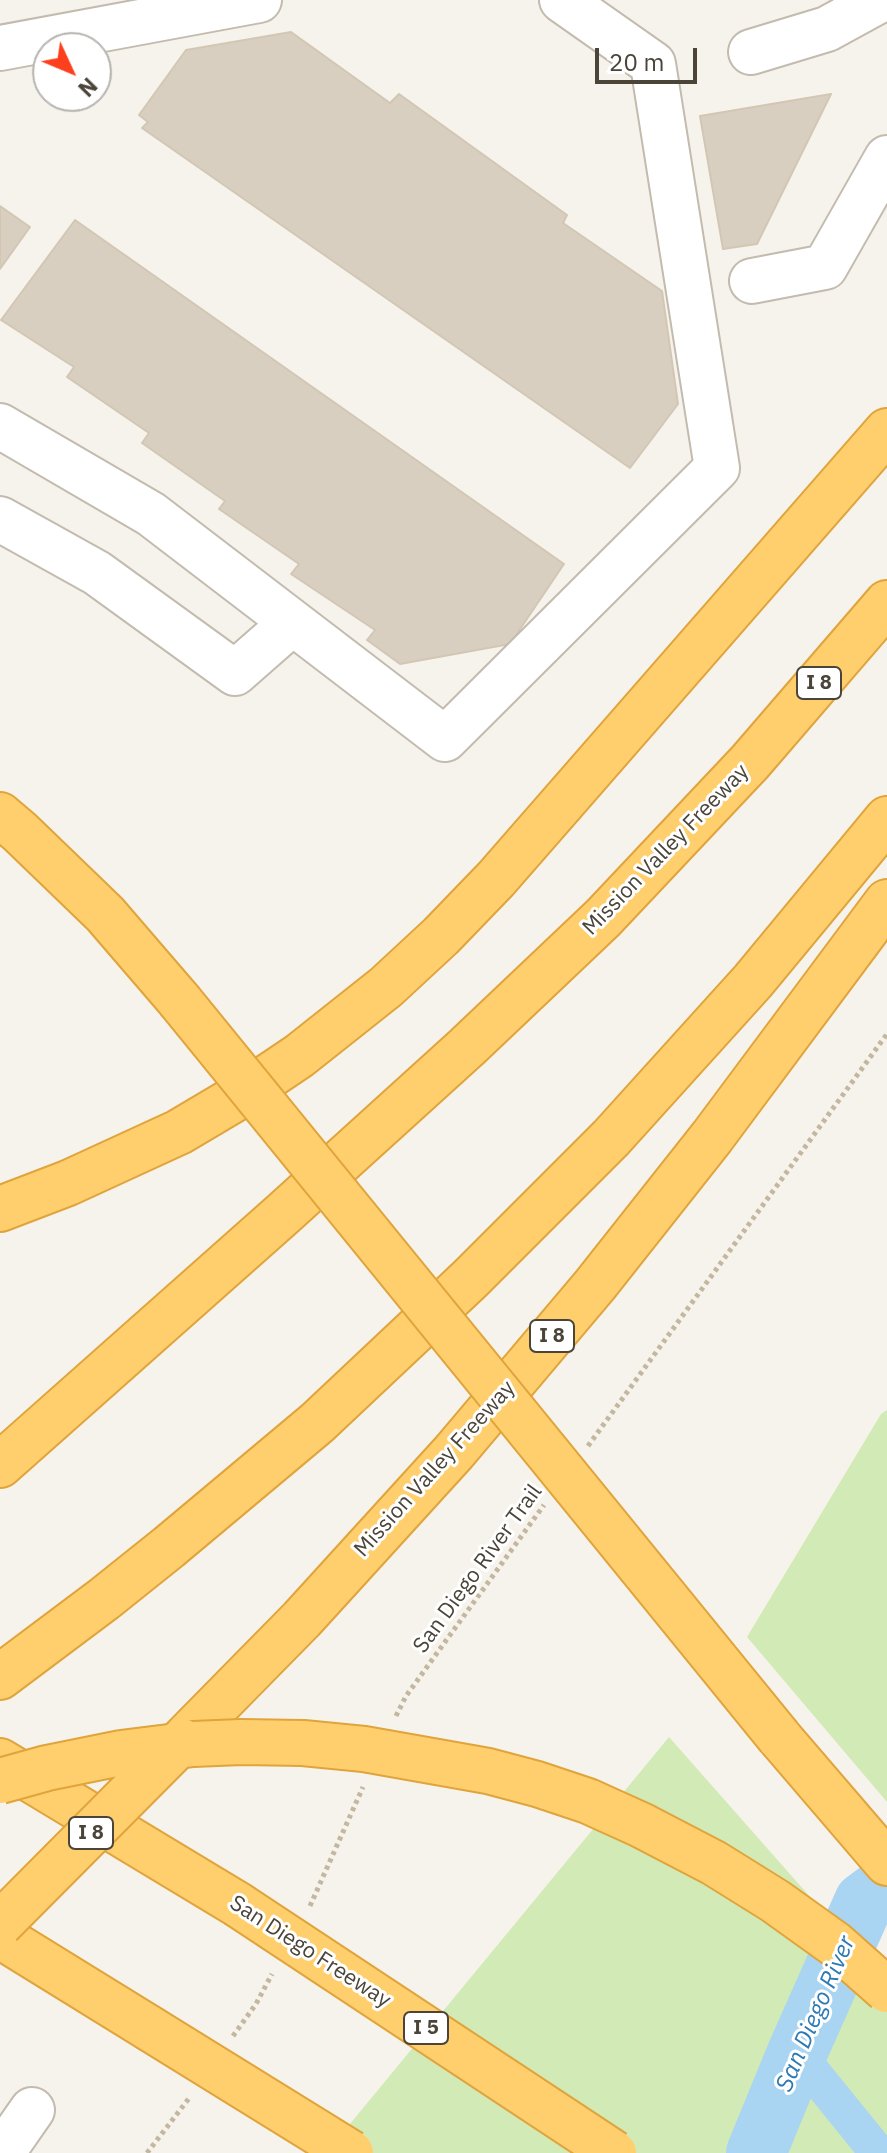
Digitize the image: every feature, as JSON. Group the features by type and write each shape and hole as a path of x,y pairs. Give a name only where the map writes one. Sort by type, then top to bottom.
{"highway":[{"path":"0,1209 68,1183 179,1132 299,1056 386,987 496,879 887,431"},
{"name":"Mission Valley Freeway","path":"0,1465 444,1068 603,918 750,762 887,603"},
{"path":"0,815 105,914 179,1000 779,1737 887,1863"},
{"path":"0,1677 169,1547 317,1423 470,1279 611,1138 753,981 887,819"},
{"name":"Mission Valley Freeway","path":"0,1924 302,1619 454,1452 595,1285 712,1137 887,902"},
{"path":"0,1781 121,1753 241,1742 303,1743 364,1749 488,1771 588,1801 714,1863 835,1944 887,1990"},
{"name":"San Diego Freeway","path":"0,1761 237,1904 614,2153"},
{"path":"0,1936 351,2153"}],"street":[{"path":"0,48 259,0"},
{"path":"0,426 151,514 445,739 717,468 653,64 562,0"},
{"path":"751,52 879,15"},
{"path":"752,281 825,267 887,158"},
{"path":"0,519 97,573 235,673 292,623"},
{"path":"2,2153 32,2110"}],"path":[{"path":"583,1452 887,1034"},
{"name":"San Diego River Trail","path":"393,1722 406,1696 546,1503"},
{"path":"310,1908 369,1776"},
{"path":"229,2041 256,2004 279,1963"},
{"path":"147,2153 194,2091"}],"green space":[{"path":"887,1410 887,1802 747,1637 881,1414"},
{"path":"669,1737 887,1984 887,2153 326,2153"}],"building":[{"path":"291,32 390,103 399,94 567,215 563,223 662,291 678,404 630,468 142,128 148,122 139,115 186,50"},
{"path":"831,94 757,244 723,249 700,116"},
{"path":"0,206 30,227 0,269"},
{"path":"75,220 564,564 510,644 400,664 367,640 375,630 291,574 299,564 219,509 225,501 142,443 149,433 67,377 74,367 1,320"}],"waterway":[{"name":"San Diego River","path":"756,2153 864,1902 887,1885"},
{"path":"797,2053 878,2153"}]}
